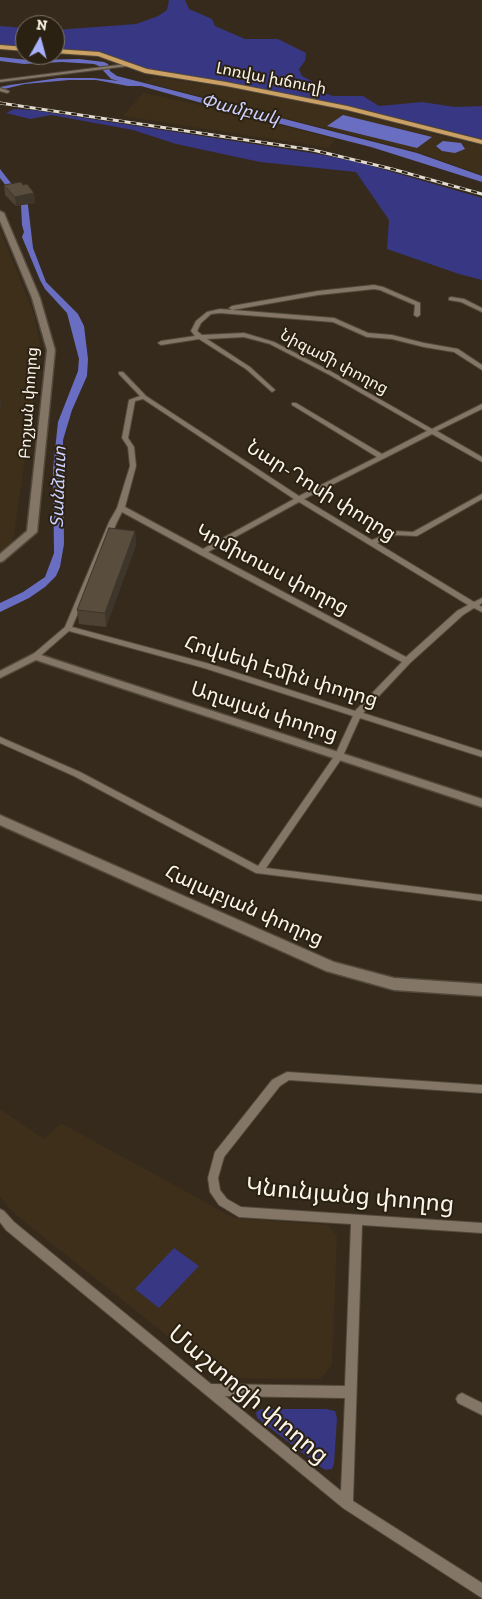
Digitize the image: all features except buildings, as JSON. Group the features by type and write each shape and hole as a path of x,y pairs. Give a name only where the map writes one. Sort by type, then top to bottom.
{"highway":[{"path":"0,47 15,48"},
{"name":"Լոռվա խճուղի","path":"65,52 99,54 146,71 226,84 347,108 482,142"}],"main road":[{"name":"Հալաբյան փողոց","path":"0,820 331,967 394,984 482,990"}],"street":[{"path":"0,81 126,65"},
{"path":"0,89 7,92"},
{"name":"Բոշյան փողոց","path":"0,213 36,298 51,350 32,532 0,559"},
{"path":"272,390 248,368 200,337 194,331 198,322 209,313 220,310 318,293 374,287 418,304 417,315"},
{"path":"451,299 462,300 482,310"},
{"path":"220,310 334,320 367,335 392,337 456,350 482,368"},
{"name":"Նիզամի փողոց","path":"161,344 200,337 244,335 272,343 330,373 482,460"},
{"path":"0,675 35,656 68,628 113,522 121,508 132,466 131,447 125,438 132,400 144,397 121,373"},
{"name":"Նար-Դոսի փողոց","path":"144,397 299,499 482,610"},
{"path":"294,404 382,457"},
{"path":"202,552 299,499 482,406"},
{"path":"372,544 395,533 414,534 482,496"},
{"name":"Կոմիտաս փողոց","path":"121,508 407,661"},
{"path":"259,871 339,756 358,713 407,661 460,613 482,600"},
{"name":"Հովսեփ Էմին փողոց","path":"68,628 207,666 482,754"},
{"name":"Աղայան փողոց","path":"35,656 482,803"},
{"path":"0,740 77,774 259,871 482,898"},
{"path":"287,1076 482,1089"},
{"name":"Կնունյանց փողոց","path":"287,1076 276,1083 219,1155 213,1178 215,1192 223,1202 239,1212 482,1228"},
{"name":"Մաշտոցի փողոց","path":"0,1214 10,1226 347,1504 482,1591"},
{"path":"347,1504 357,1220"},
{"path":"210,1390 351,1392"},
{"path":"462,1400 482,1409"}],"shaded area":[{"path":"169,0 185,0 189,9 212,19 215,26 245,39 278,39 306,53 305,61 299,69 302,76 312,81 307,87 333,96 363,96 379,106 422,102 455,107 482,106 482,139 365,110 157,72 103,53 65,50 65,29 136,24 158,16 167,10"},
{"path":"0,26 15,27 15,46 0,45"},
{"path":"154,77 225,87 336,109 482,146 482,175 418,152 145,82"},
{"path":"143,93 205,106 335,139 329,148 123,116"},
{"path":"14,109 33,110 318,154 358,162 482,198 482,280 387,249 389,220 356,172 260,162 176,144 133,130 51,115 30,119 6,113"},
{"path":"0,229 34,314 41,349 13,541 0,552"},
{"path":"0,1109 44,1139 61,1123 234,1218 328,1225 337,1236 332,1365 320,1379 220,1378 16,1215 0,1197"},
{"path":"174,1248 199,1266 159,1308 135,1289"},
{"path":"261,1409 326,1409 335,1411 337,1418 334,1464 332,1469 326,1470 322,1468 257,1418 256,1412"}],"water":[{"path":"0,57 15,59 15,63 0,61"},
{"name":"Փամբակ","path":"65,59 104,62 108,64 110,71 117,76 417,153 482,176 482,182 371,147 141,86 128,86 96,80 69,80 25,84 0,90 0,87 59,78 93,78 119,81 111,79 99,66 65,62"},
{"path":"343,115 432,137 417,148 327,126"},
{"path":"443,141 461,143 465,149 455,153 442,151 436,146"},
{"name":"Տանձուտ","path":"0,169 28,205 33,248 46,282 78,314 84,326 88,359 87,376 72,410 63,440 64,544 60,567 56,576 45,587 29,598 0,612 0,603 23,592 45,577 54,553 53,469 58,422 78,371 79,359 67,313 45,289 40,280 22,237 24,232 21,205 0,178"}],"railway":[{"path":"0,103 313,150 392,169 482,194"}]}
